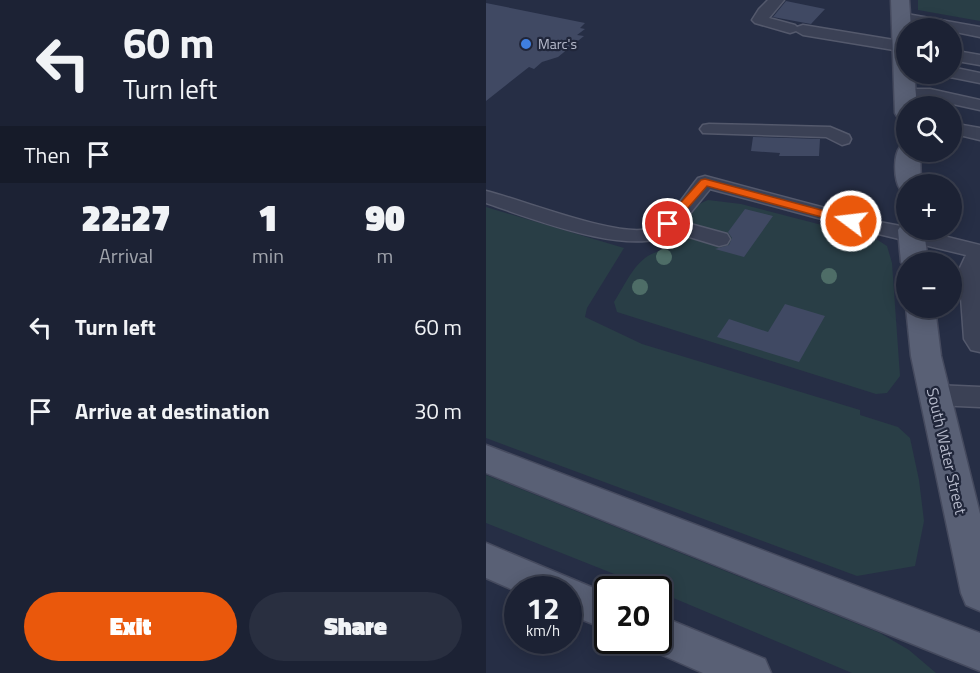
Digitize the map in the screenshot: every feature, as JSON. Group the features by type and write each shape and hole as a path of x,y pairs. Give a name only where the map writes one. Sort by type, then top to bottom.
{"main road":[{"name":"South Water Street","path":"921,318 926,356 935,395 970,512 980,592"},
{"path":"486,459 980,652"},
{"path":"486,560 522,576"},
{"path":"672,640 750,673"}],"street":[{"path":"777,0 764,12 760,20 896,54"},
{"path":"901,9 980,32"},
{"path":"962,57 980,60"},
{"path":"962,74 980,78"},
{"path":"925,96 930,94 939,96"},
{"path":"962,101 980,105"},
{"path":"709,129 830,132 842,139"},
{"path":"962,130 980,134"},
{"path":"486,197 613,234 631,237 648,236 660,231 668,224 705,182 873,227 896,230"},
{"path":"668,224 719,239"},
{"path":"929,240 977,262 976,339 980,344"},
{"path":"935,395 980,397"}],"shaded area":[{"path":"918,0 980,0 980,21 918,10"},
{"path":"708,200 741,204 876,239 887,246 892,263 900,376 887,393 876,394 617,312 614,302 641,261 657,252 666,251 688,215"},
{"path":"486,207 624,248 587,308 585,317 642,344 860,410 860,415 898,427 910,438 919,480 924,521 915,566 857,576 486,438"},
{"path":"486,475 880,633 909,650 936,673 852,673 672,597 672,576 619,576 486,523"}],"building":[{"path":"786,1 825,9 811,24 773,17"},
{"path":"486,3 585,23 580,28 585,29 577,35 584,36 558,57 542,62 534,69 529,67 486,101"},
{"path":"753,137 820,139 819,156 779,156 780,153 751,151"},
{"path":"745,209 773,216 744,257 715,249 729,245 732,238 728,232"},
{"path":"785,304 825,316 799,362 717,337 729,319 768,332"}],"place":[{"name":"Marc's","path":"526,44"}],"route":[{"path":"668,224 705,182 851,221"}]}
